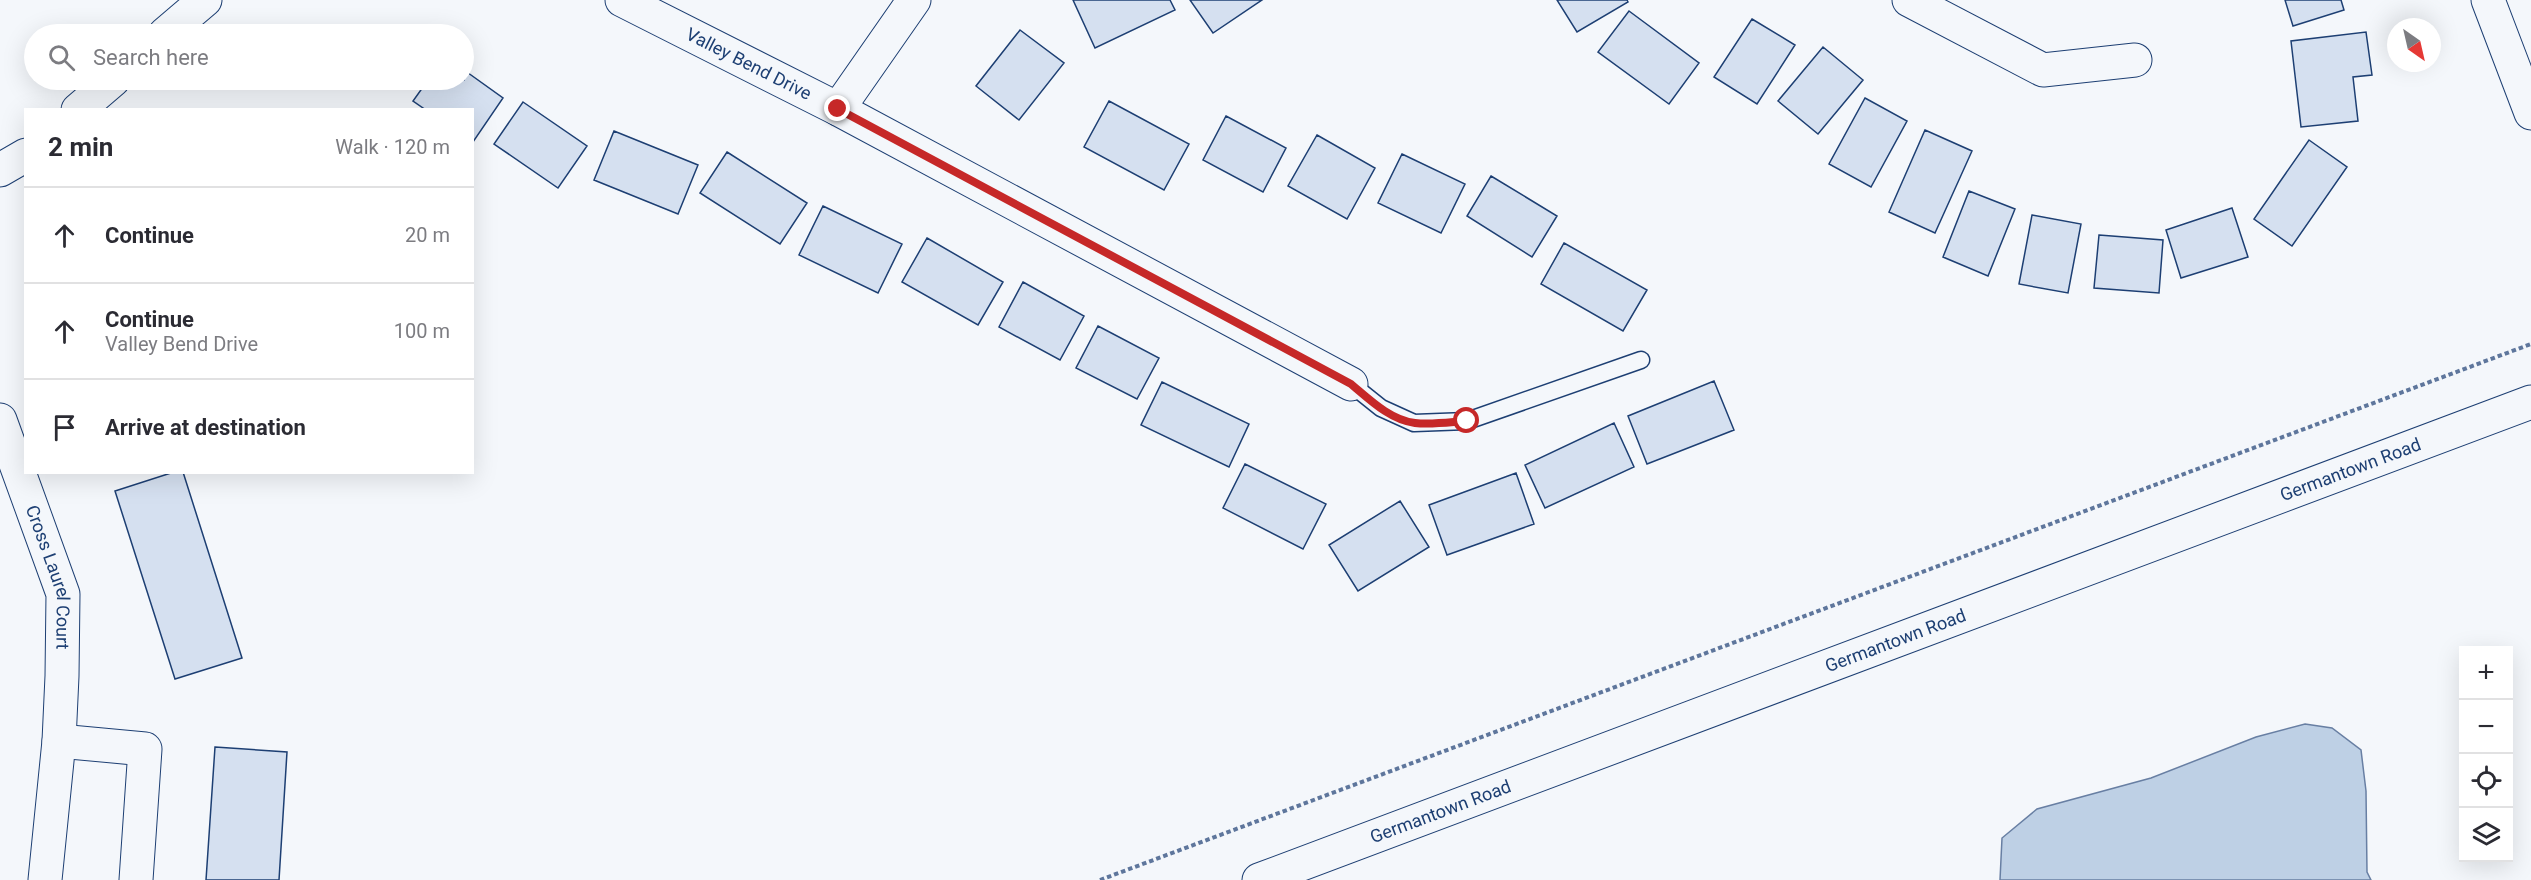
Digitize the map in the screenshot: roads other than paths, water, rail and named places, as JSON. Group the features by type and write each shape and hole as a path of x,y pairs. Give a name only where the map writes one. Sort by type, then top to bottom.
{"street":[{"path":"177,24 205,0"},
{"name":"Valley Bend Drive","path":"622,0 838,109 1351,384"},
{"path":"838,109 914,0"},
{"path":"1909,0 2043,70 2135,60"},
{"path":"2488,0 2531,113"},
{"path":"80,108 101,90"},
{"path":"0,170 24,156"},
{"name":"Germantown Road","path":"1259,880 2531,402"},
{"name":"Cross Laurel Court","path":"0,420 63,594 59,741 45,880"},
{"path":"59,741 145,749 136,880"}],"lane":[{"path":"1351,384 1381,408 1414,423 1467,421 1641,360"}],"water":[{"path":"2305,724 2332,728 2361,750 2366,791 2367,872 2371,880 2000,880 2002,838 2037,809 2151,778 2256,737"}]}
